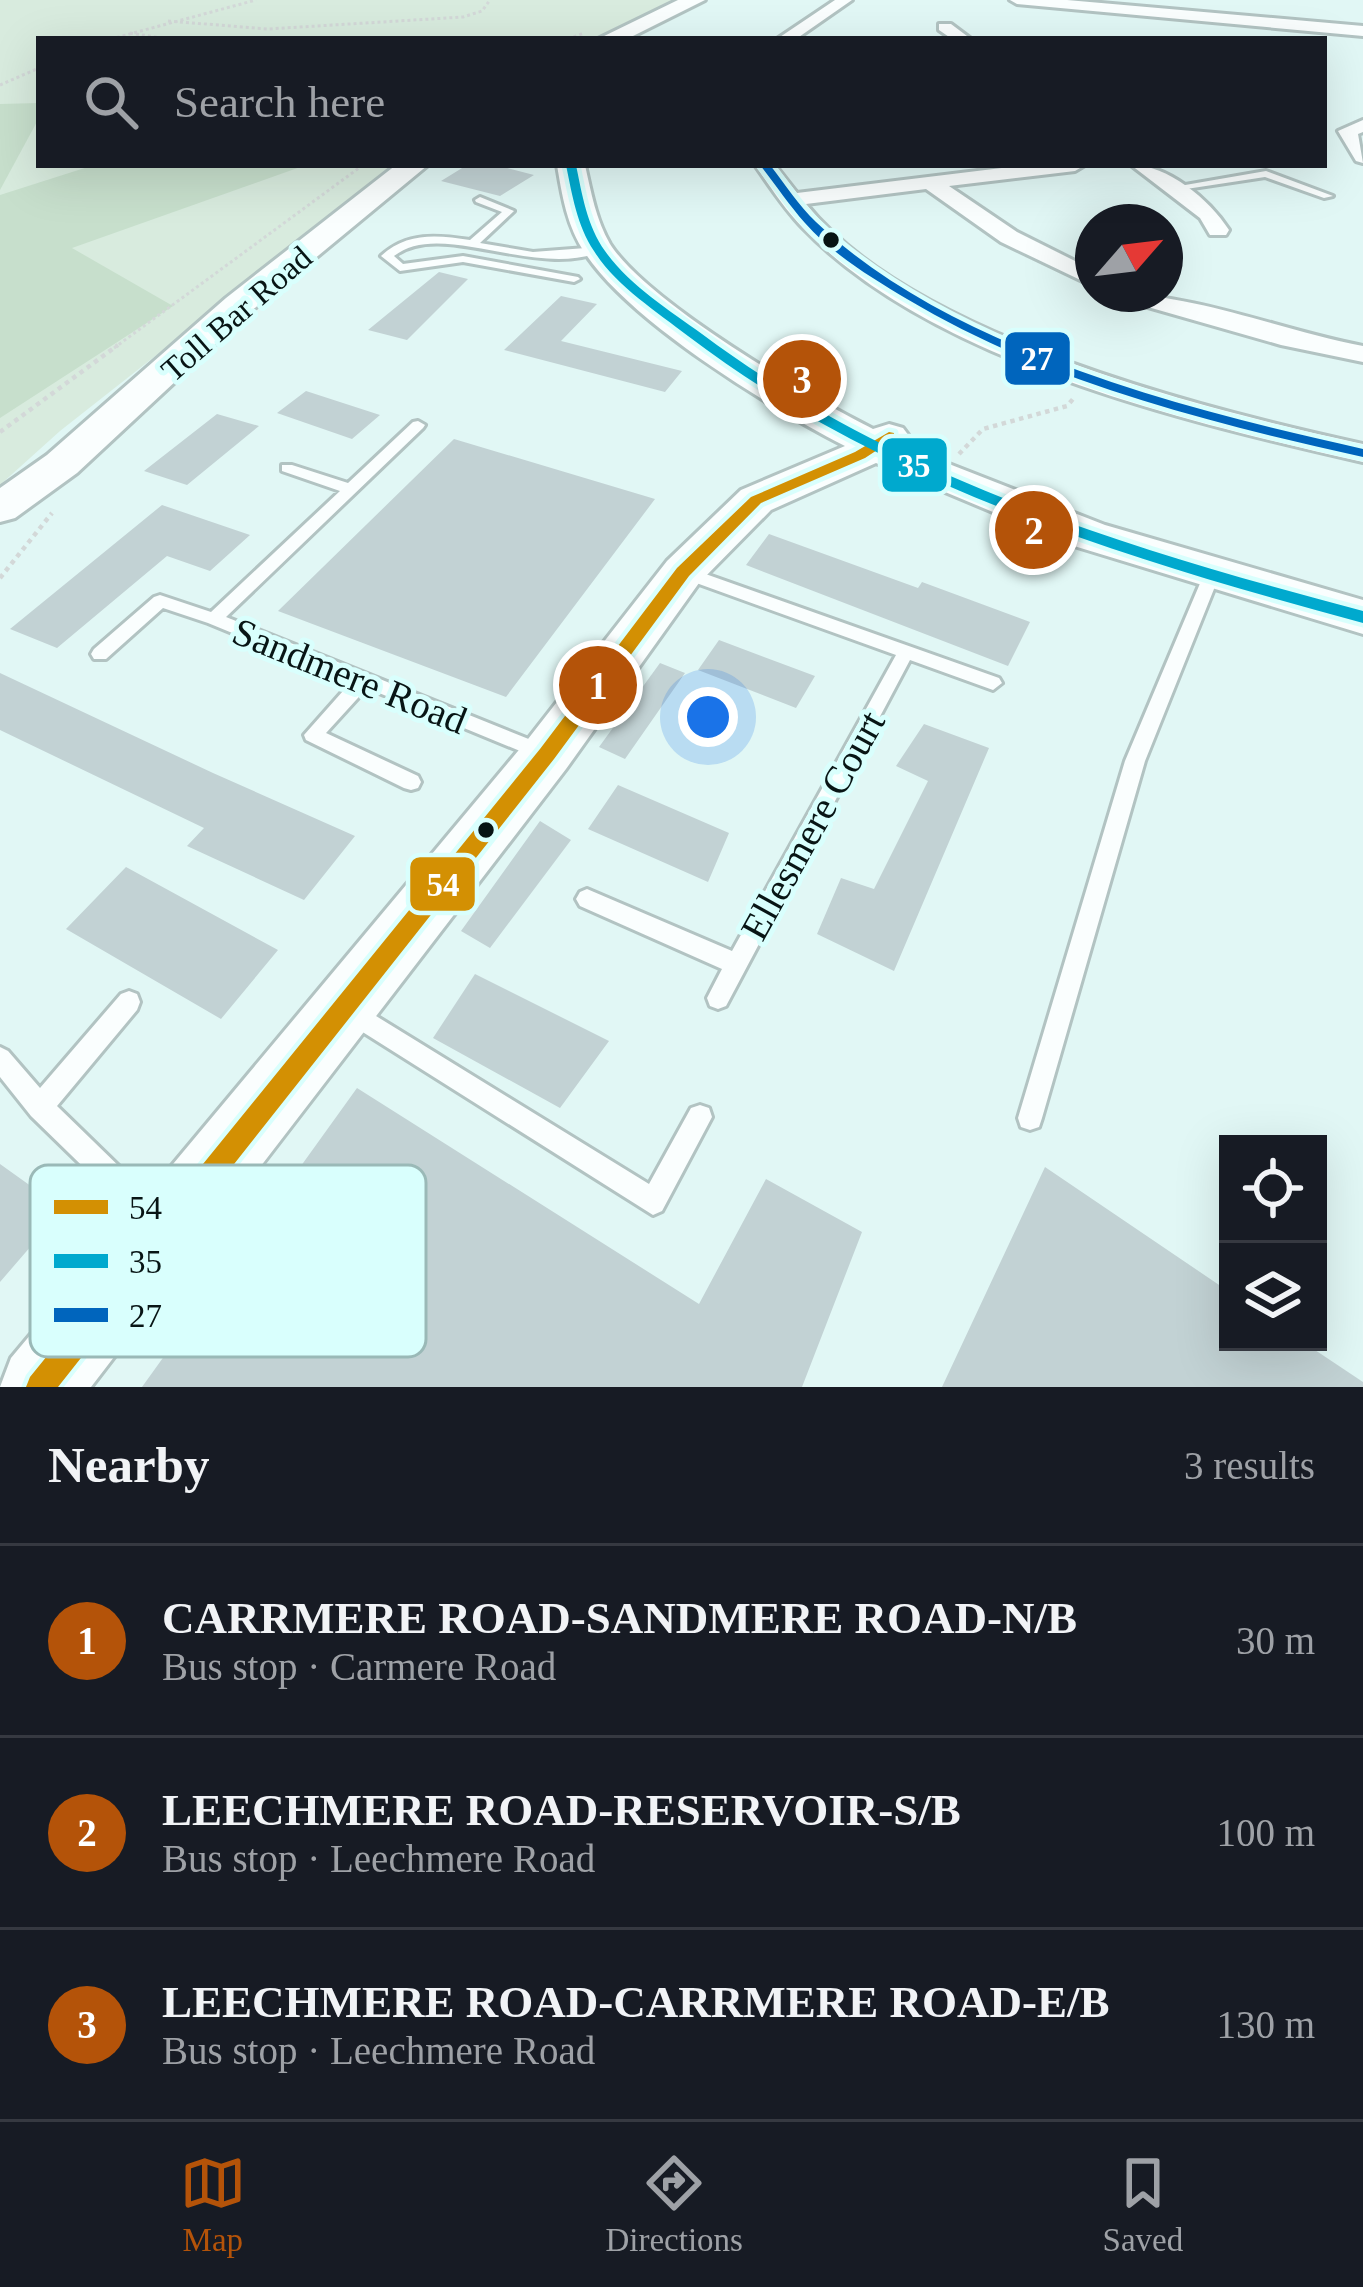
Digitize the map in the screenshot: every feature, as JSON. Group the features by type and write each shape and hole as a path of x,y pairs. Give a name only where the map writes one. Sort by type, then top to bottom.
{"street":[{"path":"616,36 695,0"},
{"path":"656,36 713,0"},
{"path":"790,36 845,0"},
{"path":"1017,0 1172,22 1363,31"},
{"path":"945,27 958,36"},
{"path":"1337,129 1363,157"},
{"name":"Toll Bar Road","path":"0,508 62,464 238,305 410,168"},
{"path":"572,168 587,265 672,318 746,374 861,443 1086,535 1363,616"},
{"path":"592,168 596,190 626,245 671,297 717,337 861,443 950,464 1177,545 1363,595"},
{"path":"767,168 788,200 832,242 908,293 1002,343 1202,415 1363,453"},
{"path":"788,200 932,184 968,172 1029,168"},
{"path":"1146,168 1208,214 1218,230"},
{"path":"932,184 1009,237 1075,270"},
{"path":"1183,310 1290,340 1363,354"},
{"path":"219,1165 547,754 683,572 756,500 861,443"},
{"name":"Toll Bar Road","path":"0,544 62,464"},
{"path":"40,1387 64,1357"}],"lane":[{"path":"1173,188 1266,174 1328,196"},
{"path":"470,246 509,211 480,200"},
{"path":"407,241 558,257 587,265 463,259 400,268 387,256 407,241"},
{"name":"Sandmere Road","path":"418,425 214,619 547,754"},
{"path":"287,468 351,489"},
{"path":"683,572 993,683"},
{"path":"1030,1118 1135,761 1212,574"},
{"path":"100,654 160,601 214,619"},
{"name":"Ellesmere Court","path":"718,998 906,652"},
{"path":"364,680 313,735 411,782"},
{"path":"586,898 736,964"},
{"path":"40,1107 129,1002"},
{"path":"346,1009 653,1202 700,1117"},
{"path":"1,1062 99,1165"}],"path":[{"path":"118,36 256,0"},
{"path":"168,21 268,29 463,17 482,11 490,0"},
{"path":"126,33 147,36"},
{"path":"0,85 36,69"},
{"path":"0,432 359,168"},
{"path":"950,464 983,429 1067,406 1092,379"}],"green space":[{"path":"0,0 683,0 606,36 36,36 36,168 394,168 60,431 0,485"},
{"path":"36,103 36,124 0,190 0,104"},
{"path":"85,168 298,168 72,248 173,306 0,418 0,195"}],"building":[{"path":"462,168 507,168 534,175 500,196 441,181"},
{"path":"439,272 468,279 407,340 368,330"},
{"path":"561,296 597,304 561,341 682,371 665,392 504,350"},
{"path":"306,391 380,415 352,439 277,413"},
{"path":"217,414 259,426 187,485 144,471"},
{"path":"454,439 655,499 506,697 278,611"},
{"path":"162,505 250,535 210,571 167,556 57,648 10,629"},
{"path":"769,534 1030,622 1008,666 746,565"},
{"path":"719,640 815,676 796,708 698,670"},
{"path":"660,663 685,673 625,759 599,747"},
{"path":"0,673 355,836 304,900 187,846 204,828 0,730"},
{"path":"924,724 989,748 894,971 817,934 841,878 874,889 928,781 896,766"},
{"path":"618,785 729,833 708,882 588,829"},
{"path":"540,821 571,840 490,948 461,931"},
{"path":"126,867 278,950 221,1019 66,929"},
{"path":"475,974 609,1041 560,1108 433,1038"},
{"path":"357,1088 699,1304 766,1179 862,1232 802,1387 142,1387 164,1357 426,1357 426,1165 302,1165"},
{"path":"0,1164 30,1185 30,1247 0,1282"},
{"path":"1045,1167 1219,1285 1219,1351 1316,1351 1363,1382 1363,1387 942,1387"}],"transit line":[{"name":"35","path":"572,168 588,231 614,268 740,368 820,418 907,462 1089,536 1363,617"},
{"name":"27","path":"767,168 811,223 873,275 949,319 1122,390 1363,453"},
{"name":"54","path":"218,1165 547,754 683,572 756,500 860,455 889,436"},
{"name":"54","path":"40,1387 64,1357"}],"place":[{"name":"LEECHMERE ROAD-CARRMERE ROAD-E/B","path":"802,379"},
{"name":"LEECHMERE ROAD-RESERVOIR-S/B","path":"1034,530"},
{"name":"CARRMERE ROAD-SANDMERE ROAD-N/B","path":"598,685"}]}
